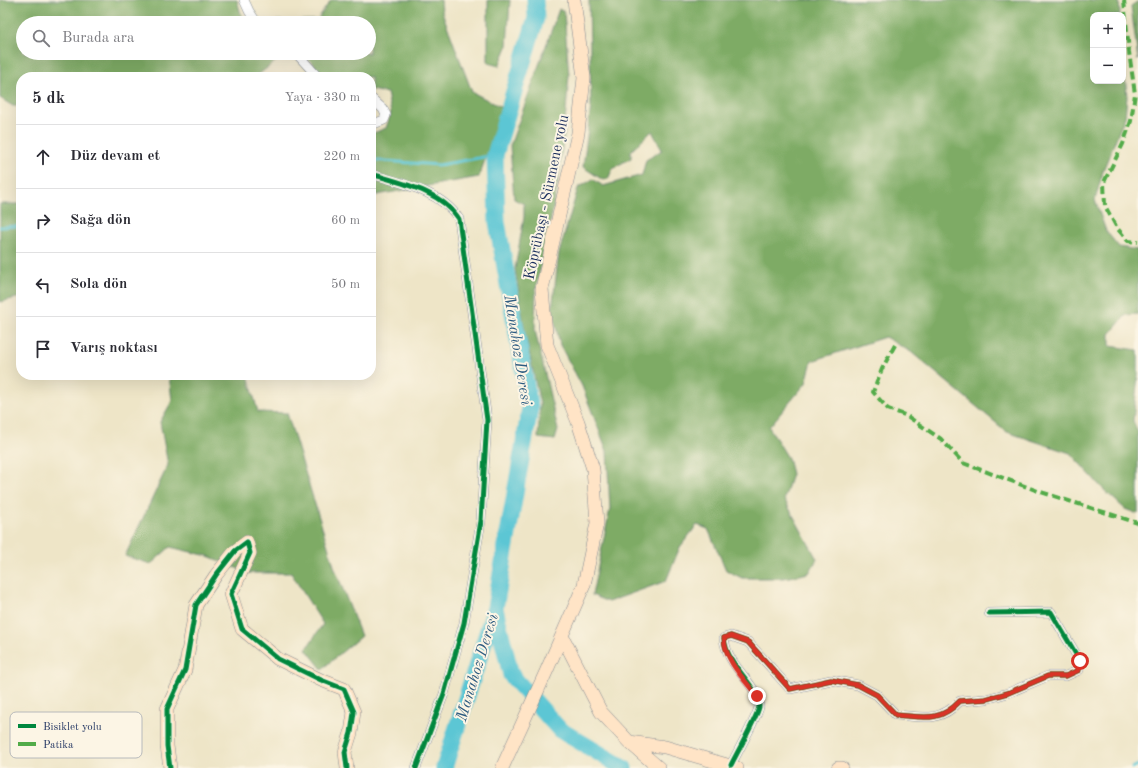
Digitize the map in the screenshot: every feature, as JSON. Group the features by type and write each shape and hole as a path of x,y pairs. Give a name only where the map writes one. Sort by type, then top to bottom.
{"main road":[{"name":"Köprübaşı - Sürmene yolu","path":"502,768 584,585 597,523 593,469 578,422 547,345 542,289 578,133 584,78 574,0"},
{"path":"170,768 167,746 167,709 185,670 196,605 216,575 235,551 247,542 250,553 231,594 242,629 278,659 321,680 344,689 354,712 351,733 345,752 348,768"},
{"path":"562,636 601,712 629,742 659,768"},
{"path":"629,742 665,747 734,767"}],"street":[{"path":"244,0 252,16"},
{"path":"302,60 313,72"},
{"path":"376,103 383,109 386,115 384,120 376,123"},
{"path":"376,176 418,189 452,208 459,219 487,420 481,521 464,623 444,694 416,768"},
{"path":"734,767 759,709 757,696 732,664 724,647 724,638 731,636 748,642 790,689 831,680 858,685 877,695 896,715 904,716 934,718 952,709 960,701 986,699 1008,693 1048,676 1066,676 1079,670 1080,661 1051,612 989,613"}],"green space":[{"path":"0,0 237,0 241,16 16,16 16,60 278,60 262,72 16,72 16,106 13,106 0,98"},
{"path":"331,0 441,0 442,12 472,92 503,108 479,177 376,195 376,132 386,128 391,113 387,93 376,91 376,72 319,72 310,60 376,60 376,16 320,16"},
{"path":"488,0 510,0 507,47 499,66 488,63"},
{"path":"589,0 1119,0 1120,12 1090,12 1090,84 1126,84 1127,97 1125,117 1104,168 1095,200 1106,231 1119,247 1138,250 1138,314 1126,315 1110,334 1110,346 1138,350 1138,375 1133,421 1138,432 1138,514 1125,509 1104,490 1070,453 1007,432 911,352 885,337 812,361 806,383 769,427 788,458 792,474 784,499 817,559 809,573 784,578 742,578 726,570 708,529 697,525 680,547 666,581 608,602 592,595 610,509 607,451 582,386 560,345 552,309 559,253 578,188 593,179 603,186 642,175 646,160 662,150 652,131 631,151 631,158 613,168 608,179 603,180 583,167 591,106"},
{"path":"1138,1 1138,60 1131,6"},
{"path":"559,9 564,12 569,75 564,135 554,205 536,289 535,330 558,430 555,440 538,438 540,404 525,333 515,269 524,217 524,204 514,199 510,146"},
{"path":"0,204 16,204 16,298 0,302"},
{"path":"170,380 249,380 258,412 287,413 334,566 361,636 322,669 306,649 323,624 291,573 248,573 208,556 170,547 151,564 125,556 168,465 160,422 172,401"}],"waterway":[{"name":"Manahoz Deresi","path":"444,768 495,608 530,408 497,222 495,155 536,18 535,0"},
{"path":"376,160 439,165 495,155"},
{"path":"0,227 16,226"},
{"path":"495,609 511,675 560,730 624,768"},
{"path":"1132,768 1138,765"}],"marked path":[{"path":"1124,0 1135,94 1131,121 1123,144 1104,182 1105,206 1117,228 1128,241 1138,242"},
{"path":"895,345 882,369 873,392 888,409 907,416 941,439 963,463 1038,491 1138,523"}],"cycle path":[{"path":"376,176 420,189 442,201 459,219 487,420 481,521 464,623 444,694 416,768"},
{"path":"170,768 167,746 167,709 185,670 196,605 216,575 235,551 247,542 250,553 231,594 242,629 278,659 321,680 344,689 354,712 351,733 345,752 347,768"},
{"path":"731,765 759,707 758,699 754,691 730,658 724,638 731,636 748,642 790,689 831,680 858,685 877,695 896,715 914,717 938,716 945,713 960,701 986,699 1008,693 1048,676 1066,676 1079,670 1080,661 1051,612 989,613"}],"route":[{"path":"757,696 732,664 724,647 724,638 731,636 748,642 790,689 816,685 831,680 858,685 877,695 896,715 934,718 952,709 960,701 986,699 1008,693 1048,676 1066,676 1079,670 1080,661"}]}
